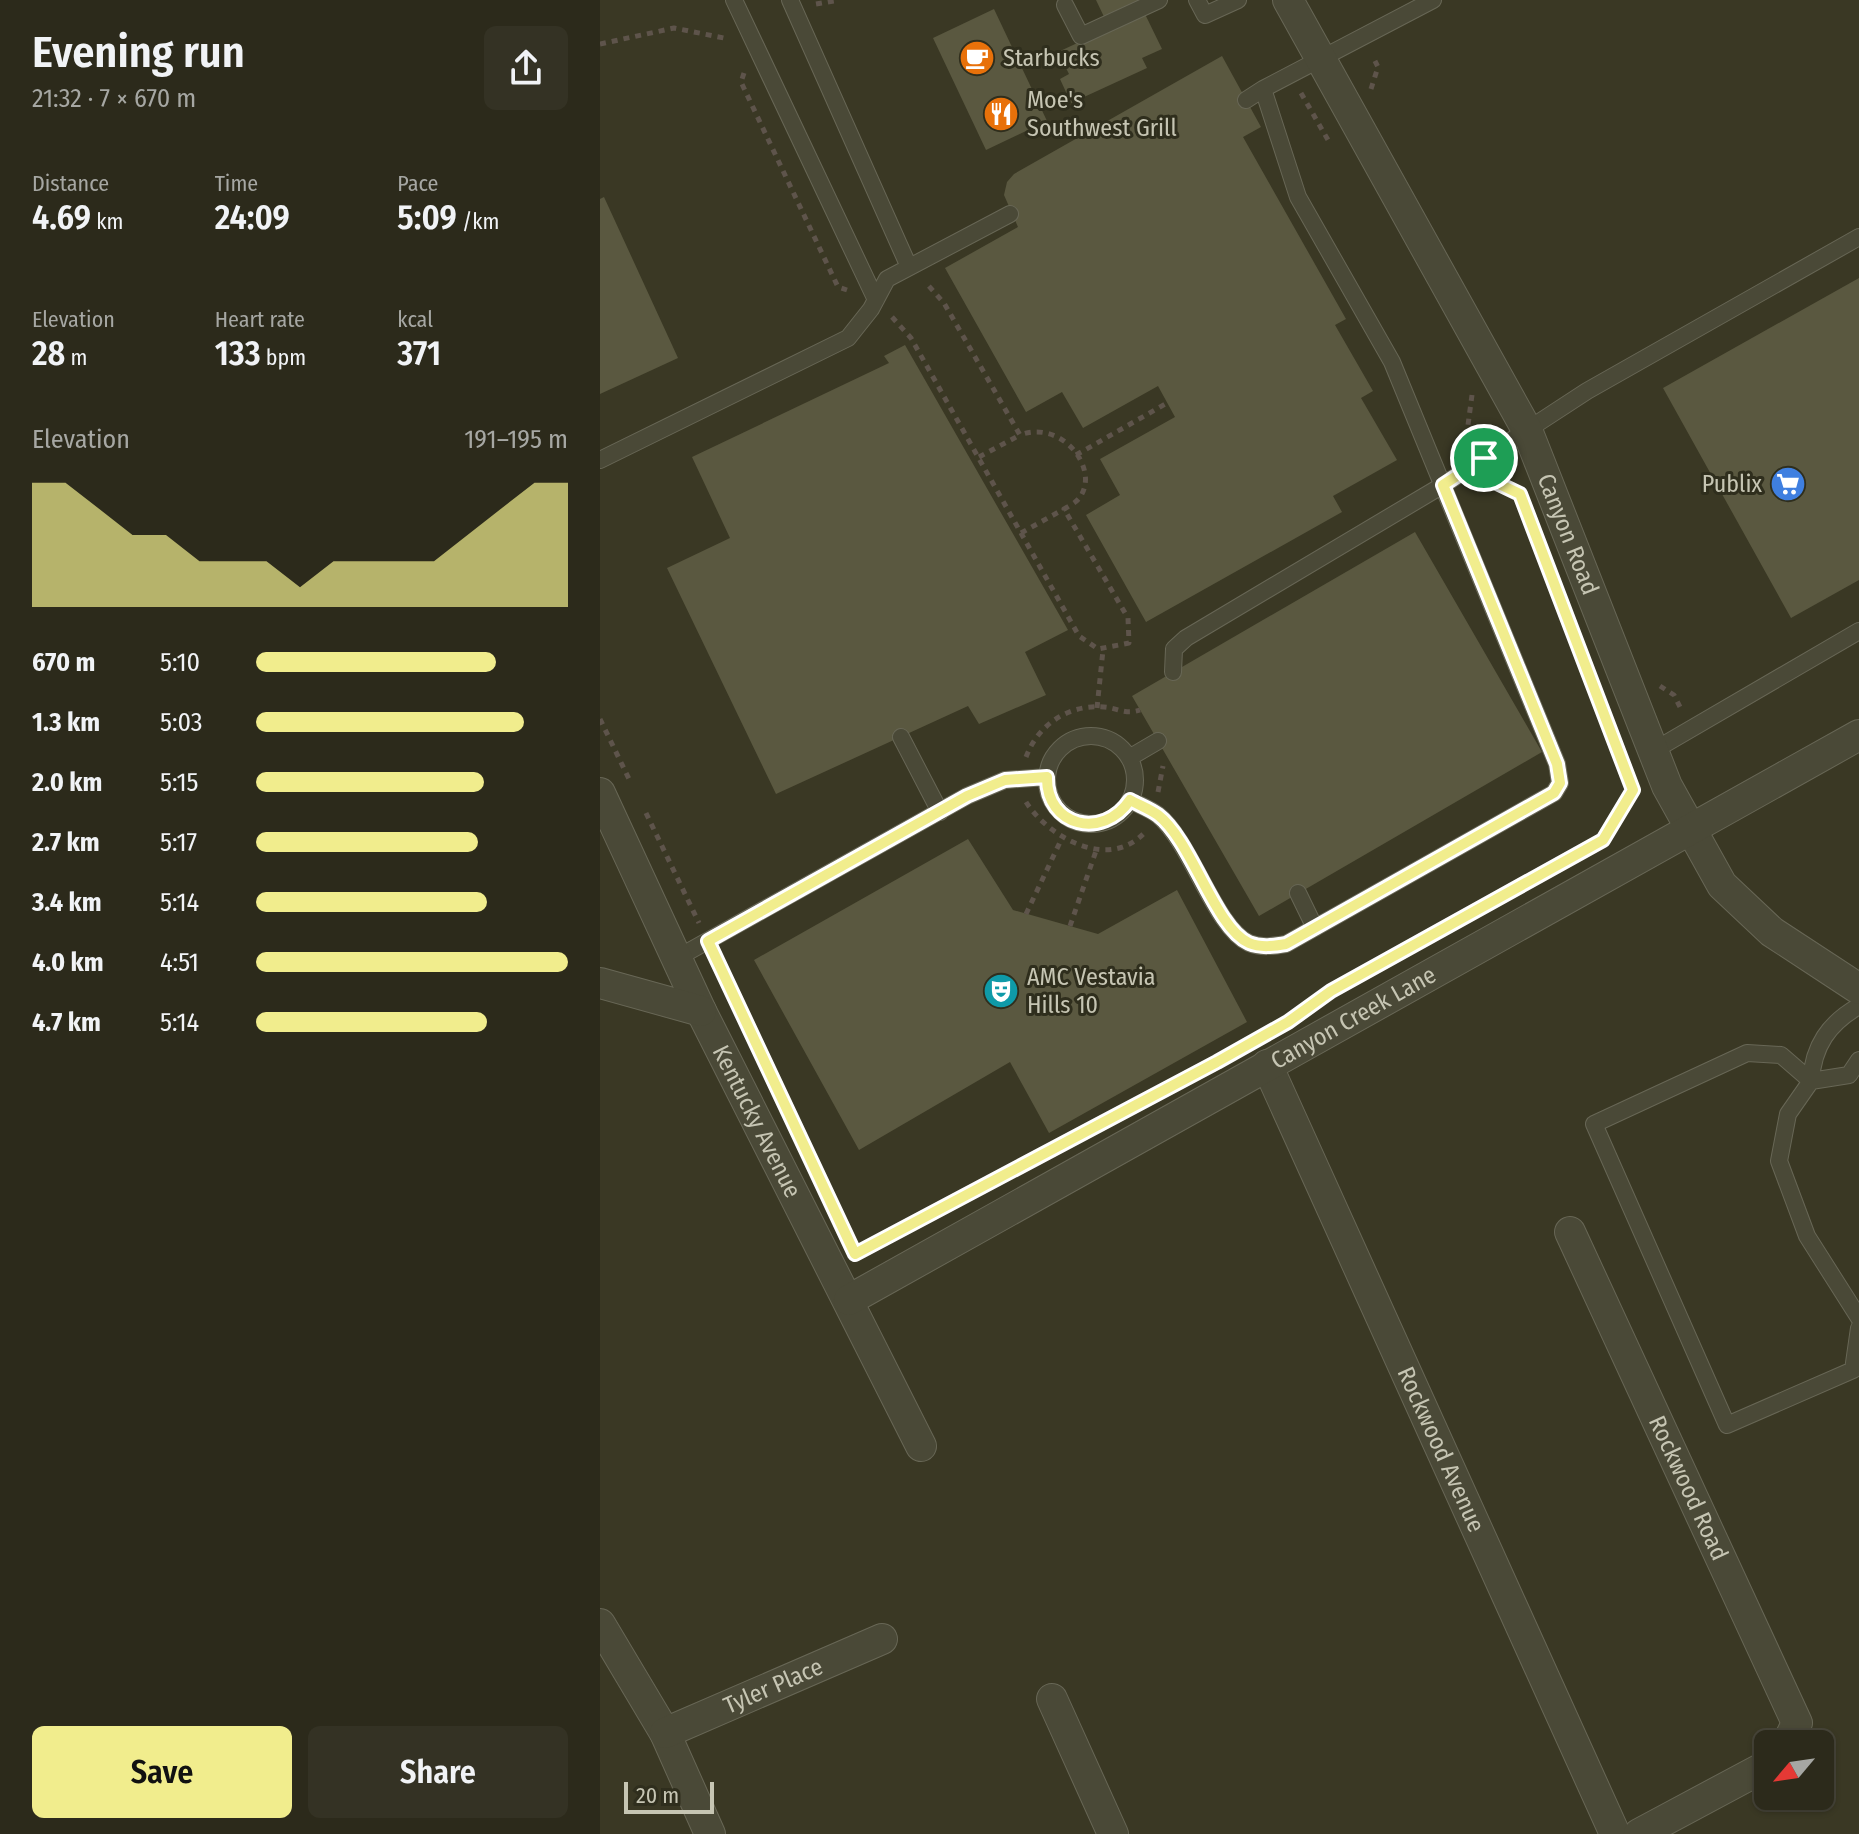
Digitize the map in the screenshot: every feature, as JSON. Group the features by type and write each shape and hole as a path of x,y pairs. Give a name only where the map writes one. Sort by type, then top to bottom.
{"street":[{"name":"Canyon Road","path":"1288,0 1527,430 1653,751 1722,885 1772,932 1859,989"},
{"name":"Canyon Creek Lane","path":"849,1300 1859,735"},
{"name":"Kentucky Avenue","path":"600,793 701,1011 921,1446"},
{"path":"600,983 701,1011"},
{"name":"Rockwood Avenue","path":"1267,1065 1615,1834"},
{"name":"Rockwood Road","path":"1570,1232 1797,1723 1794,1730"},
{"path":"600,1624 665,1733 710,1834"},
{"name":"Tyler Place","path":"665,1733 882,1639"},
{"path":"1052,1699 1113,1834"},
{"path":"1639,1834 1754,1772"}],"lane":[{"path":"734,0 876,300"},
{"path":"790,0 909,267"},
{"path":"1068,2 1081,36 1159,0"},
{"path":"1197,0 1205,15 1238,0"},
{"path":"1246,100 1291,73 1320,62 1433,0"},
{"path":"1130,800 1154,813 1180,842 1231,927 1248,943 1270,947 1286,944 1554,793 1560,783 1557,764 1392,362 1298,197 1263,89"},
{"path":"600,460 848,338 876,300 887,279 1010,214"},
{"path":"1173,672 1174,649 1186,638 1443,485 1587,391 1859,237"},
{"path":"1653,751 1859,631"},
{"path":"901,737 940,812"},
{"path":"1079,737 1107,739 1129,758 1135,786 1130,800 1110,821 1081,823 1056,808 1049,796 1047,777 1055,754 1079,737"},
{"path":"1129,758 1158,741"},
{"path":"677,958 992,785 1022,776 1047,777"},
{"path":"1298,893 1315,928"},
{"path":"1859,1006 1837,1018 1812,1056 1811,1081 1788,1114 1779,1161 1807,1236 1859,1318"},
{"path":"1859,1060 1849,1075 1811,1081 1781,1055 1747,1053 1594,1124 1727,1425 1853,1370 1859,1328"}],"path":[{"path":"1291,73 1335,152"},
{"path":"909,267 944,303 1020,435"},
{"path":"876,300 911,338 1079,636 1103,650 1129,643 1128,618 1064,509"},
{"path":"1473,393 1468,425 1497,483 1520,494 1526,509"},
{"path":"1076,455 1167,403"},
{"path":"979,457 1020,435 1040,429 1057,434 1076,455 1085,485 1080,498 1021,533"},
{"path":"1097,708 1103,650"},
{"path":"1140,710 1124,714 1106,707 1074,710 1051,721 1036,734 1022,776 1024,799 1032,812 1075,845 1118,847 1140,837 1152,823 1162,768 1168,758"},
{"path":"600,719 634,788"},
{"path":"1309,1006 1603,840 1633,790 1621,760"},
{"path":"641,802 766,1067"},
{"path":"1026,914 1062,838"},
{"path":"1070,926 1097,848"},
{"path":"849,1244 855,1254 1022,1165"}],"building":[{"path":"1096,0 1149,0 1106,21"},
{"path":"994,9 1047,121 986,150 933,38"},
{"path":"1144,12 1162,49 1142,58 1147,68 1071,103 1060,79 1069,74 1058,52"},
{"path":"1222,56 1261,127 1243,137 1346,319 1335,325 1373,391 1361,398 1397,460 1333,496 1342,512 1146,622 1086,515 1120,495 1100,459 1175,417 1158,386 1083,428 1062,392 1026,412 945,268 1018,227 1004,195 1007,182 1014,174"},
{"path":"604,197 678,358 600,394 600,199"},
{"name":"Publix","path":"1859,278 1859,580 1791,618 1663,388"},
{"path":"905,345 1068,630 1025,652 1046,695 979,724 968,706 776,794 667,568 730,538 692,457 889,363 884,356"},
{"path":"1415,532 1542,752 1259,916 1132,696"},
{"name":"AMC Vestavia Hills 10","path":"968,839 1013,910 1098,934 1177,890 1247,1022 1049,1133 1010,1062 859,1150 754,960"}],"place":[{"name":"Starbucks","path":"977,58"},
{"name":"Moe's Southwest Grill","path":"1001,114"},
{"name":"Publix","path":"1788,484"},
{"name":"AMC Vestavia Hills 10","path":"1001,991"}],"route":[{"path":"1484,458 1497,483 1520,494 1633,790 1603,840 1331,991 1288,1022 1217,1062 855,1254 708,941 967,796 1022,776 1047,777 1049,796 1056,808 1067,818 1081,823 1095,825 1110,821 1122,812 1130,800 1159,816 1180,842 1231,927 1248,943 1270,947 1286,944 1554,793 1560,783 1557,764 1443,485 1484,458"}]}
